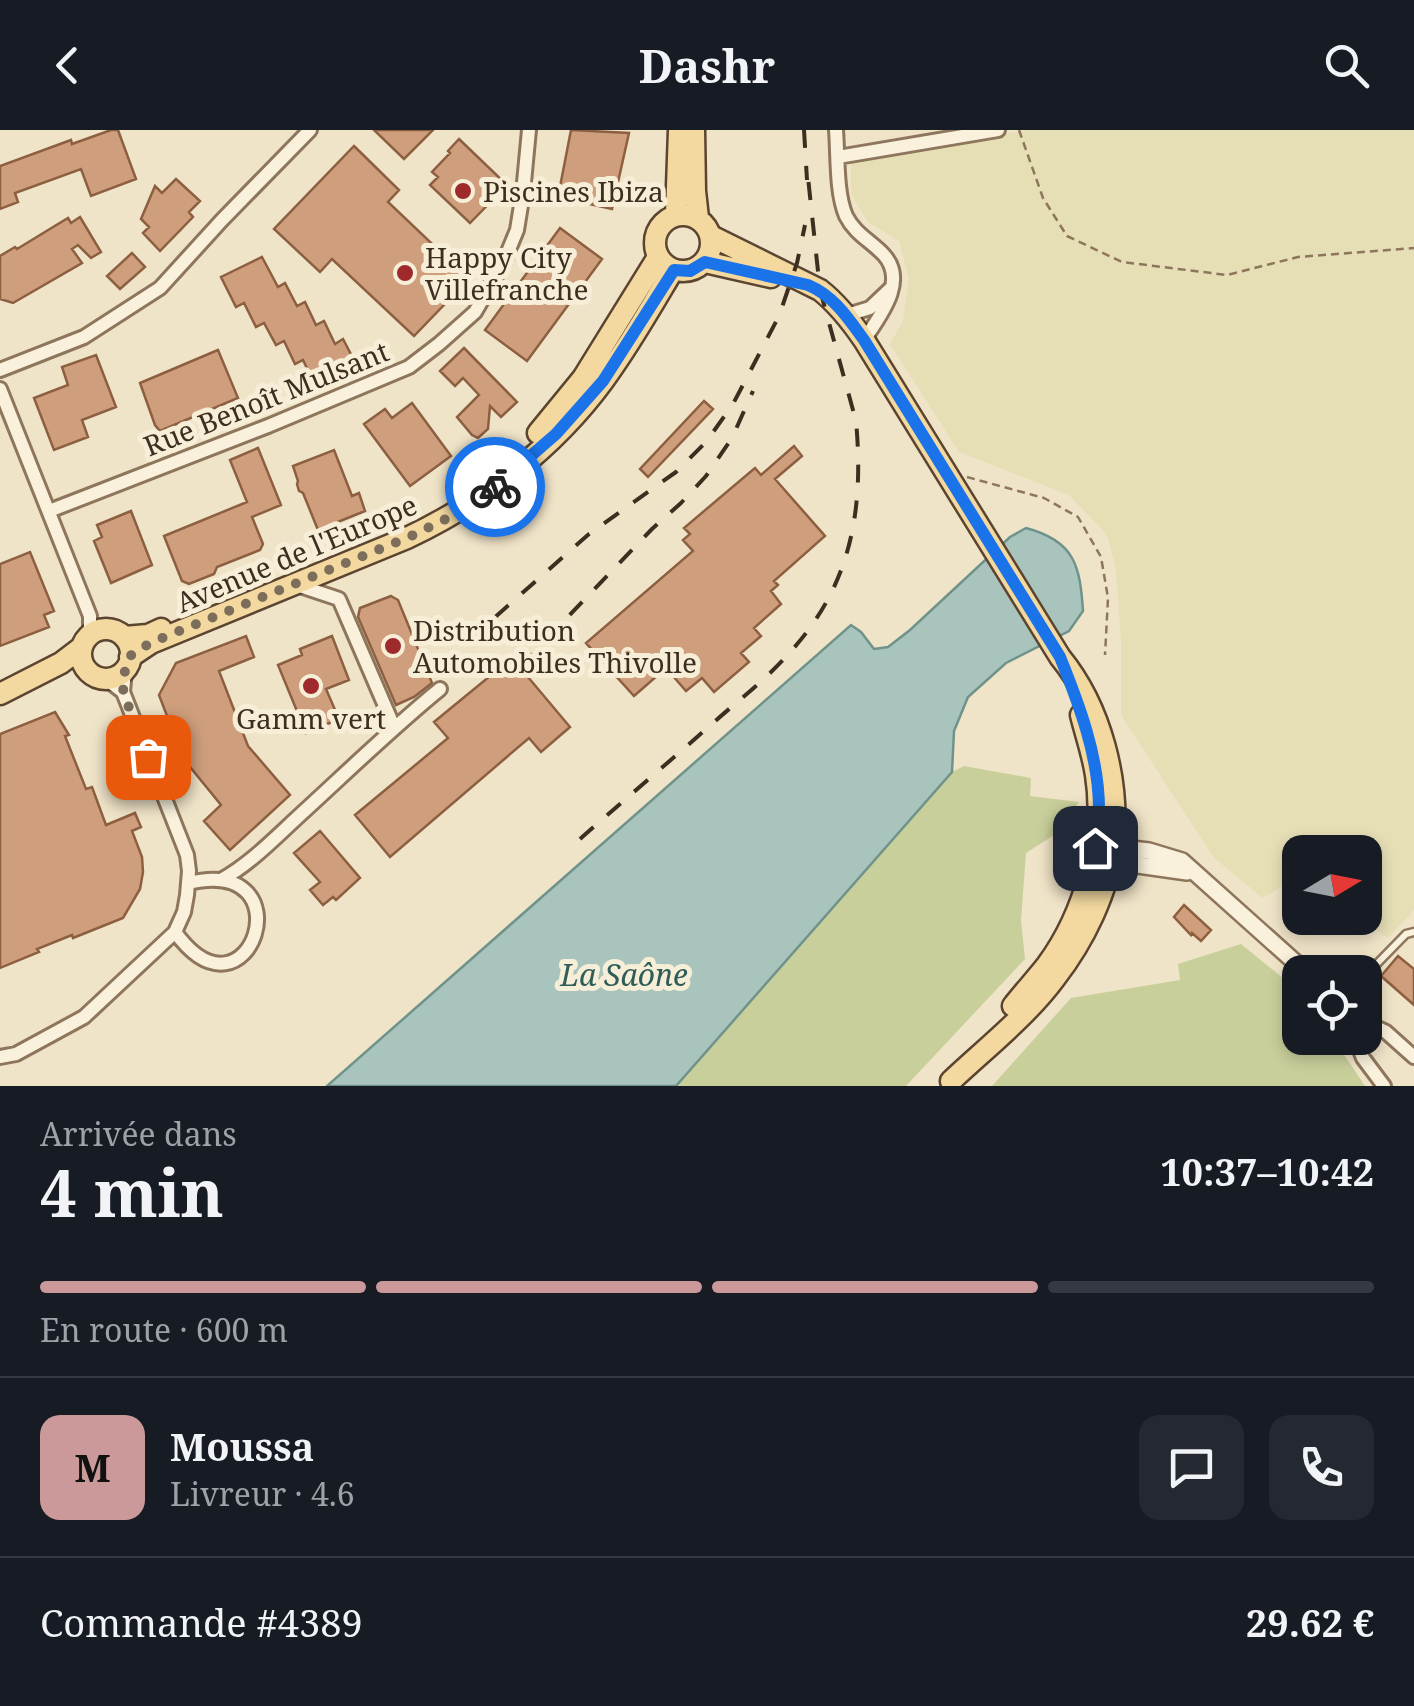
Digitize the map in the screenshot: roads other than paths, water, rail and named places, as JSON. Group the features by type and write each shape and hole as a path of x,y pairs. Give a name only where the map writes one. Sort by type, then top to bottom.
{"main road":[{"path":"676,215 679,130"},
{"path":"694,130 698,218"},
{"path":"676,215 698,218 711,236 711,250 705,262 690,271 666,264 655,249 662,224 676,215"},
{"path":"711,236 835,301 864,340 1060,657 1077,701 1096,774 1106,852 1054,954 949,1084"},
{"path":"705,262 808,285"},
{"name":"Avenue de l'Europe","path":"106,653 150,643 407,538 448,518 503,481 556,434 603,381 666,264"},
{"name":"Avenue de l'Europe","path":"0,697 64,674 148,634 408,528 443,509 514,456 556,414 666,264"}],"street":[{"path":"0,370 84,337 160,288 310,130"},
{"name":"Rue Benoît Mulsant","path":"49,511 382,379 409,367 439,344 475,312 503,264 517,230 529,130"},
{"path":"836,130 844,212 856,231 886,257 892,272 890,302 864,340"},
{"path":"838,157 998,130"},
{"path":"846,316 870,308 891,288"},
{"path":"0,389 187,856 188,883 184,912 175,932 84,1017 16,1054 0,1056"},
{"path":"294,584 339,600 394,727"},
{"path":"221,880 270,843 440,689"},
{"path":"1106,852 1204,879 1287,955"},
{"path":"175,932 190,952 205,960 223,962 246,952 256,936 257,910 242,888 221,880 188,883"},
{"path":"1382,1030 1414,1057"},
{"path":"1362,1055 1384,1086"}],"lane":[{"path":"1382,959 1406,934 1414,932"}],"water":[{"name":"La Saône","path":"1026,528 1055,540 1072,558 1080,581 1083,611 1069,631 1006,663 968,697 954,731 952,772 676,1086 327,1086 851,625 874,649 888,647 1010,537"}],"railway":[{"path":"804,130 807,180"},
{"path":"580,839 783,660 812,624 841,571 855,514 856,421 820,290 807,168"},
{"path":"468,641 589,534 676,472 706,442 733,404 779,316 805,225"},
{"path":"520,667 706,476 732,438 753,391"}],"place":[{"name":"Piscines Ibiza","path":"463,191"},
{"name":"Happy City Villefranche","path":"405,273"},
{"name":"Distribution Automobiles Thivolle","path":"393,646"},
{"name":"Gamm vert","path":"311,686"}]}
